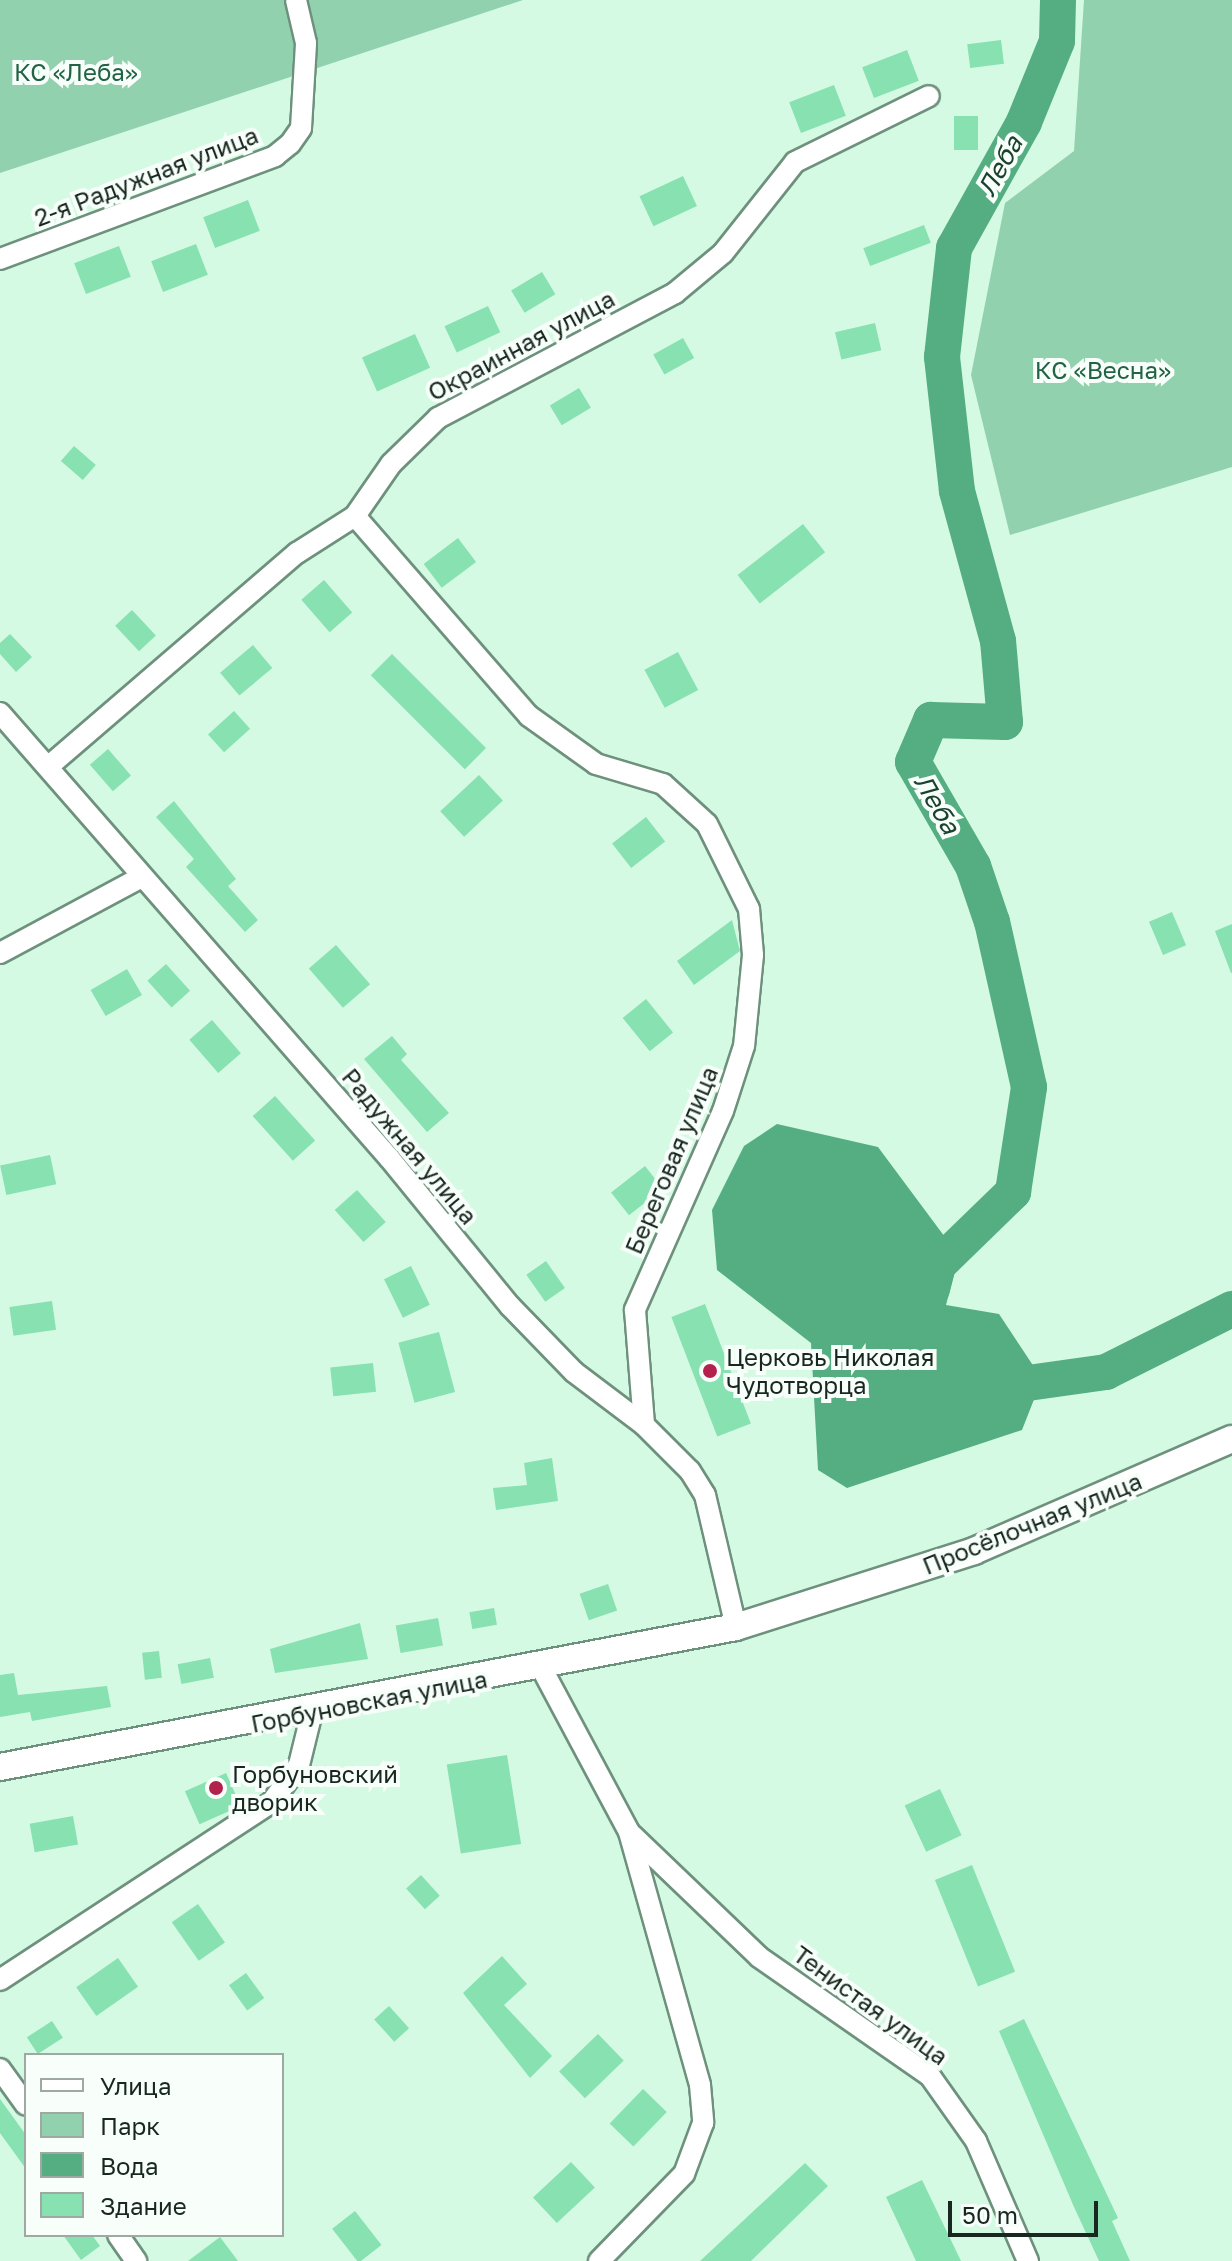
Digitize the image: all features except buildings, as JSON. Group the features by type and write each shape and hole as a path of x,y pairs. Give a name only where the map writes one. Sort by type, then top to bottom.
{"main road":[{"name":"Просёлочная улица","path":"736,1627 974,1551 1232,1439"},
{"name":"Горбуновская улица","path":"0,1767 312,1712 736,1627"}],"street":[{"name":"2-я Радужная улица","path":"0,259 275,156 301,128 306,43 296,0"},
{"name":"Окраинная улица","path":"49,766 297,553 355,516 391,464 438,418 687,285 723,253 795,162 929,96"},
{"name":"Береговая улица","path":"355,516 529,716 596,764 663,784 707,824 749,909 753,955 741,1058 635,1310 644,1425"},
{"name":"Радужная улица","path":"0,713 390,1159 510,1306 574,1372 644,1425 705,1495 736,1627"},
{"path":"0,953 142,877"},
{"path":"541,1667 629,1832 700,2085 703,2123 684,2174 599,2261"},
{"path":"0,1980 271,1803 299,1765 312,1712"},
{"name":"Тенистая улица","path":"629,1832 759,1957 930,2076 976,2141 1028,2261"},
{"path":"0,2069 24,2102"},
{"path":"119,2237 136,2261"}],"green space":[{"name":"КС «Леба»","path":"0,0 523,0 0,173"},
{"name":"КС «Весна»","path":"1084,0 1232,0 1232,467 1010,535 971,375 1005,203 1074,151"}],"water":[{"path":"777,1124 878,1147 959,1256 946,1305 999,1314 1042,1379 1022,1430 847,1488 818,1470 811,1343 717,1270 712,1210 744,1146"}],"waterway":[{"name":"Леба","path":"932,1289 938,1265 1013,1192 1029,1087 992,922 973,866 913,762 931,720 1005,722 998,641 957,491 942,357 954,248 1024,122 1057,41 1058,0"},
{"name":"Леба","path":"992,1376 1028,1383 1106,1372 1232,1309"}],"place":[{"name":"Церковь Николая Чудотворца","path":"710,1371"},
{"name":"Горбуновский дворик","path":"216,1788"}]}
